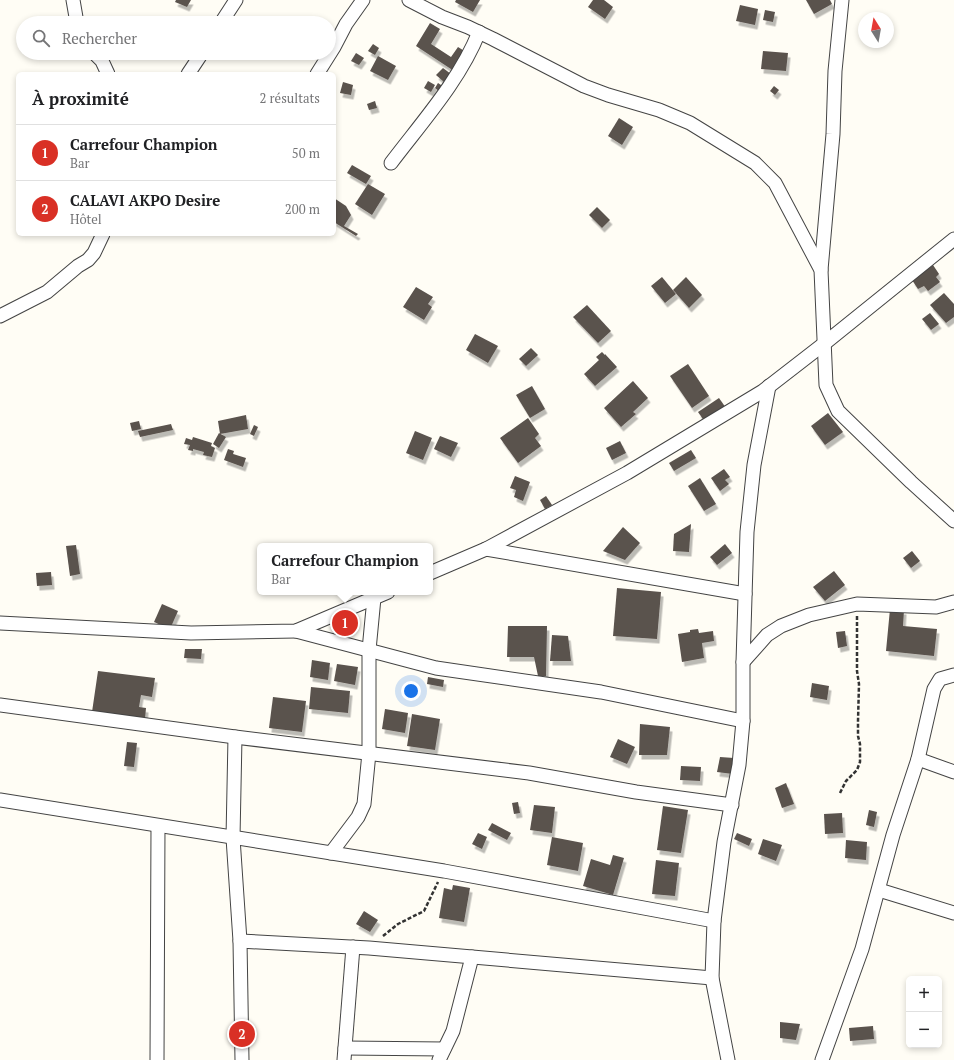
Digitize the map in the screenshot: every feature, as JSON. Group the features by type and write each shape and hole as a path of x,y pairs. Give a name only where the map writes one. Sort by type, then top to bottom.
{"street":[{"path":"73,0 76,16"},
{"path":"226,16 236,0"},
{"path":"336,43 346,24 363,0"},
{"path":"409,0 442,17 479,32 584,86 608,95 659,110 690,123 756,163 776,183 821,270"},
{"path":"842,0 835,71 833,134 821,270 826,386 838,411 911,482 954,521"},
{"path":"391,163 455,78 472,49 479,32"},
{"path":"101,60 107,72"},
{"path":"189,72 197,60"},
{"path":"318,72 326,60"},
{"path":"0,316 47,292 78,266 88,260 94,253 102,236"},
{"path":"433,572 486,548 627,473 749,400 825,343 954,239"},
{"path":"728,1060 712,978 714,921 724,842 739,765 743,721 743,662 747,532 753,472 769,386"},
{"path":"486,548 745,594"},
{"path":"296,631 381,595"},
{"path":"331,854 358,817 364,804 369,753 369,650 374,598"},
{"path":"743,662 767,635 781,626 809,615 857,604 936,607 954,602"},
{"path":"0,623 191,633 296,631 436,668 602,692 743,721"},
{"path":"822,1060 862,949 893,836 918,760 934,689 940,679 954,675"},
{"path":"0,705 235,737 529,773 636,792 732,805"},
{"path":"235,737 233,838 240,940 242,1060"},
{"path":"918,760 954,772"},
{"path":"0,800 444,871 714,921"},
{"path":"157,1060 158,826"},
{"path":"879,890 954,913"},
{"path":"240,940 369,948 712,978"},
{"path":"353,947 345,1054 441,1055 453,1031 472,957"}],"path":[{"path":"840,793 846,781 857,770 860,762 860,744 858,736 859,684 857,671 857,604"},
{"path":"369,948 398,924 425,910 444,871"}],"building":[{"path":"176,0 191,0 187,7 175,2"},
{"path":"456,0 480,0 473,12 455,2"},
{"path":"593,0 604,0 613,7 605,19 588,7"},
{"path":"806,0 830,0 832,4 814,14"},
{"path":"740,5 758,9 755,25 736,21"},
{"path":"765,10 775,12 773,22 763,20"},
{"path":"430,23 440,29 431,44 451,57 458,47 466,52 454,71 416,46"},
{"path":"373,44 379,48 375,55 368,51"},
{"path":"763,51 788,53 786,71 761,69"},
{"path":"356,53 364,58 359,65 351,61"},
{"path":"378,56 396,66 388,80 370,71"},
{"path":"443,68 451,74 444,82 436,75"},
{"path":"428,81 435,85 431,92 424,88"},
{"path":"343,82 353,85 351,95 340,93"},
{"path":"438,83 444,87 440,92 435,88"},
{"path":"774,86 779,90 775,95 770,91"},
{"path":"375,101 377,108 369,110 367,104"},
{"path":"619,118 633,127 622,145 608,136"},
{"path":"352,165 371,176 366,184 347,173"},
{"path":"368,184 385,194 372,215 355,204"},
{"path":"336,199 346,206 351,215 344,226 358,234 356,236 336,223"},
{"path":"597,207 610,220 602,228 589,215"},
{"path":"933,265 939,274 936,277 940,282 928,291 924,286 918,289 912,280"},
{"path":"662,277 676,294 665,303 651,286"},
{"path":"686,277 702,295 689,308 673,290"},
{"path":"416,287 433,297 428,304 432,307 424,320 403,307"},
{"path":"944,293 954,304 954,317 946,323 930,305"},
{"path":"587,305 611,331 598,343 573,317"},
{"path":"930,313 939,324 931,330 922,319"},
{"path":"475,334 498,346 488,363 466,350"},
{"path":"531,348 538,355 526,366 519,359"},
{"path":"602,352 617,367 595,386 584,374 599,360 596,357"},
{"path":"688,364 709,396 692,408 670,376"},
{"path":"633,381 648,398 633,412 636,414 621,427 604,408"},
{"path":"532,386 545,409 530,418 516,395"},
{"path":"719,398 726,408 705,422 698,412"},
{"path":"828,413 843,432 825,445 811,426"},
{"path":"246,415 248,429 220,434 218,421"},
{"path":"528,418 539,434 535,438 541,446 518,463 500,438"},
{"path":"139,421 141,429 132,431 130,423"},
{"path":"171,424 173,430 140,437 138,431"},
{"path":"254,425 258,427 254,436 250,434"},
{"path":"415,431 432,438 423,460 406,453"},
{"path":"219,433 226,437 219,448 213,444"},
{"path":"440,436 458,443 451,457 434,449"},
{"path":"193,437 212,443 211,446 215,448 212,457 203,455 204,452 193,449 193,451 188,450 190,445 184,444 186,438 192,440"},
{"path":"620,441 626,453 612,460 606,448"},
{"path":"228,449 234,451 233,454 246,458 243,467 224,460"},
{"path":"691,450 696,458 674,471 669,463"},
{"path":"724,469 730,477 725,480 729,484 720,491 711,478"},
{"path":"515,476 530,482 523,501 514,497 516,490 510,488"},
{"path":"700,478 716,504 704,511 688,486"},
{"path":"546,496 552,505 545,509 540,500"},
{"path":"691,524 689,552 673,551 674,534"},
{"path":"623,527 640,543 625,560 603,551"},
{"path":"725,544 732,553 717,565 710,557"},
{"path":"76,545 80,574 70,576 66,546"},
{"path":"912,551 920,561 911,568 903,558"},
{"path":"834,571 845,585 825,601 813,587"},
{"path":"51,572 52,585 37,586 36,573"},
{"path":"617,588 661,592 657,639 613,636"},
{"path":"162,604 178,611 170,629 154,622"},
{"path":"890,609 904,610 903,626 937,629 934,656 886,651"},
{"path":"508,626 547,626 546,676 538,676 534,657 507,657"},
{"path":"698,629 699,633 713,631 714,641 702,643 704,658 682,662 678,634"},
{"path":"845,631 847,646 838,648 836,632"},
{"path":"552,635 568,636 571,661 550,661"},
{"path":"185,649 202,649 201,659 184,658"},
{"path":"312,660 330,663 328,680 310,677"},
{"path":"337,664 358,667 355,685 334,681"},
{"path":"98,671 155,678 152,697 141,695 139,707 146,708 145,719 92,712"},
{"path":"428,677 444,680 443,687 427,684"},
{"path":"812,683 829,686 827,700 810,697"},
{"path":"311,687 350,691 348,713 309,709"},
{"path":"273,697 306,701 302,732 269,728"},
{"path":"385,709 408,713 405,733 382,729"},
{"path":"412,714 440,719 435,750 407,746"},
{"path":"640,724 670,727 667,755 639,755"},
{"path":"618,739 635,747 627,764 610,757"},
{"path":"127,742 137,743 134,767 124,766"},
{"path":"720,757 734,758 733,774 717,772"},
{"path":"681,766 701,767 700,781 680,780"},
{"path":"786,783 794,804 782,808 775,788"},
{"path":"518,802 520,813 514,814 512,803"},
{"path":"534,805 555,807 552,833 530,830"},
{"path":"663,806 688,810 681,853 657,850"},
{"path":"869,810 877,812 874,827 866,825"},
{"path":"842,813 843,833 825,834 824,814"},
{"path":"492,823 511,833 507,840 488,830"},
{"path":"478,833 487,837 482,849 472,844"},
{"path":"737,833 752,839 749,846 734,839"},
{"path":"552,837 583,843 578,871 547,865"},
{"path":"763,839 782,845 776,861 758,854"},
{"path":"846,840 867,842 866,860 845,858"},
{"path":"613,855 624,858 613,895 583,886 591,859 610,865"},
{"path":"656,860 679,863 675,896 652,894"},
{"path":"453,885 470,888 464,922 439,918 444,888 452,890"},
{"path":"364,911 378,920 370,932 356,924"},
{"path":"780,1022 800,1024 796,1040 780,1038"},
{"path":"873,1026 874,1039 850,1041 849,1028"}],"place":[{"name":"Carrefour Champion","path":"345,623"},
{"name":"CALAVI AKPO Desire","path":"242,1034"}]}
